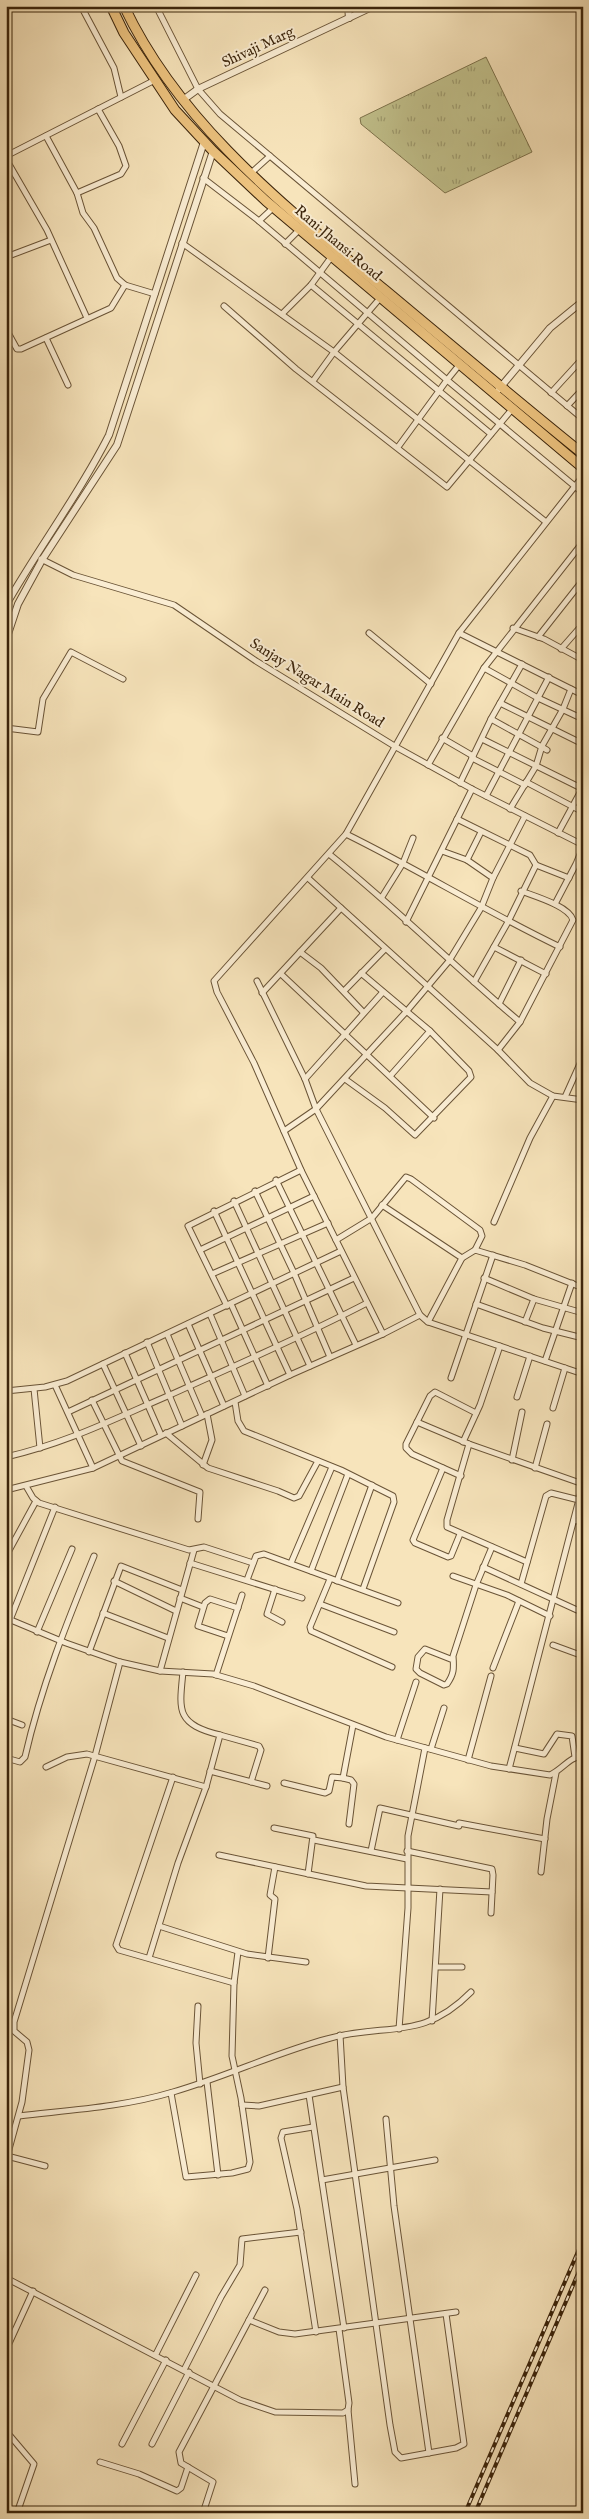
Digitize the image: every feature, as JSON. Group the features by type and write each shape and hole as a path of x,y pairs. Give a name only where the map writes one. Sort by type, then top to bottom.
{"highway":[{"name":"Rani Jhansi Road","path":"111,6 124,33 174,110 213,151 498,390 513,408 583,468"},
{"name":"Rani Jhansi Road","path":"124,6 134,28 182,100 300,229 460,364 583,454"}],"street":[{"path":"81,6 114,68 121,97"},
{"path":"156,6 198,89 220,114 583,419"},
{"path":"348,6 349,18"},
{"name":"Shivaji Marg","path":"182,100 198,89 374,6"},
{"path":"87,318 47,230 6,157 155,80"},
{"path":"77,193 122,174 126,166 119,146 98,109"},
{"path":"46,136 77,193 84,213 94,228 117,278 124,285 155,294"},
{"path":"6,605 35,554 98,458 109,435 204,142"},
{"path":"6,640 18,604 42,560 117,445 213,151"},
{"path":"249,175 270,156"},
{"path":"204,178 259,221 583,493"},
{"path":"259,221 277,204"},
{"path":"285,244 300,229"},
{"path":"6,257 50,240"},
{"path":"182,243 334,352 470,459 546,522"},
{"path":"282,314 310,285 332,256"},
{"path":"6,329 16,349 21,349 111,308 124,285"},
{"path":"310,285 491,434"},
{"path":"313,381 334,352 381,297"},
{"path":"498,390 550,328 583,302"},
{"path":"224,306 313,381 446,487 513,408"},
{"path":"46,338 68,385"},
{"path":"551,393 583,358"},
{"path":"398,447 460,364"},
{"path":"567,406 583,389"},
{"path":"383,1334 314,1196 254,1063 217,992 214,981 346,834 459,633 583,476"},
{"path":"428,765 442,738 496,650 583,542"},
{"name":"Sanjay Nagar Main Road","path":"35,554 42,560 73,575 174,605 256,661 396,747 472,790 583,846"},
{"path":"538,637 583,580"},
{"path":"561,649 583,624"},
{"path":"513,628 538,637 583,660"},
{"path":"369,633 431,684"},
{"path":"459,633 583,694"},
{"path":"6,728 38,732 44,700 71,652 123,679"},
{"path":"460,783 491,720 522,664"},
{"path":"484,668 538,698 583,719"},
{"path":"486,796 549,677"},
{"path":"510,809 536,766 571,688"},
{"path":"500,703 583,744"},
{"path":"491,720 544,748"},
{"path":"442,738 473,757 583,812"},
{"path":"482,738 509,753 582,787 558,833"},
{"path":"406,922 472,790"},
{"path":"284,1131 316,1109 406,1012 449,961 481,908 493,878 525,816"},
{"path":"457,819 530,855 536,865 569,878"},
{"path":"466,860 481,832"},
{"path":"346,834 430,876 481,908 560,947"},
{"path":"382,897 403,863 413,838"},
{"path":"555,904 583,846"},
{"path":"442,850 466,860 493,878"},
{"path":"329,854 382,897 406,922 449,961 520,1022"},
{"path":"474,982 508,922 536,865"},
{"path":"308,878 384,950 498,1050 530,1083 553,1096 583,1100"},
{"path":"498,1050 520,1022 573,920 570,913 555,904 522,891"},
{"path":"262,993 341,908"},
{"path":"494,947 546,974"},
{"path":"344,991 384,950"},
{"path":"300,952 321,968 363,1012"},
{"path":"499,1004 521,960"},
{"path":"345,1079 385,1108 415,1136 470,1079 471,1074 430,1031 361,973"},
{"path":"281,974 366,1055 391,1075 434,1118"},
{"path":"256,981 305,1079 316,1109 420,1314 428,1322 583,1374"},
{"path":"305,1079 363,1012 383,992"},
{"path":"391,1075 430,1031"},
{"path":"565,1097 583,1057"},
{"path":"494,1222 530,1138 553,1096"},
{"path":"268,1386 242,1329 188,1226 276,1180 302,1170"},
{"path":"336,1240 372,1218 404,1179 411,1179 482,1232 475,1250 462,1258 428,1322"},
{"path":"276,1180 340,1317 356,1345"},
{"path":"255,1191 294,1273 330,1357"},
{"path":"200,1250 314,1196"},
{"path":"234,1201 310,1366"},
{"path":"382,1205 462,1258"},
{"path":"214,1211 290,1375"},
{"path":"212,1274 328,1223"},
{"path":"475,1250 583,1288"},
{"path":"6,1391 55,1385 341,1251"},
{"path":"451,1378 493,1255"},
{"path":"68,1412 354,1278"},
{"path":"484,1278 534,1299 583,1313"},
{"path":"544,1361 572,1283"},
{"path":"525,1322 534,1299"},
{"path":"6,1457 79,1436 105,1425 254,1356 298,1338 367,1303"},
{"path":"476,1304 555,1332 583,1338"},
{"path":"210,1314 245,1396"},
{"path":"6,1490 93,1468 119,1457 204,1415 383,1334 420,1314"},
{"path":"188,1324 224,1406"},
{"path":"167,1334 189,1386 204,1415 212,1440 203,1465"},
{"path":"147,1342 182,1426"},
{"path":"500,1346 466,1443 461,1476 446,1524 450,1530 527,1562"},
{"path":"125,1353 148,1405 164,1434 203,1465 294,1498 300,1496 318,1461"},
{"path":"517,1397 530,1356"},
{"path":"103,1364 141,1446"},
{"path":"553,1408 565,1368"},
{"path":"55,1385 93,1468"},
{"path":"34,1389 40,1448"},
{"path":"461,1476 412,1454 406,1448 417,1422 435,1392 476,1412"},
{"path":"92,1400 119,1457 129,1466 197,1490 201,1495 198,1519"},
{"path":"235,1402 238,1421 244,1431 348,1474 391,1494 394,1498 362,1589"},
{"path":"512,1460 522,1412"},
{"path":"417,1422 466,1443 583,1484 509,1769"},
{"path":"535,1468 547,1424"},
{"path":"291,1563 332,1467"},
{"path":"443,1468 414,1540 415,1543 448,1557 451,1556 460,1534"},
{"path":"311,1571 348,1474"},
{"path":"337,1581 372,1485"},
{"path":"26,1486 36,1501 186,1550 194,1550"},
{"path":"521,1584 548,1494 555,1493 579,1500"},
{"path":"6,1556 36,1501"},
{"path":"55,1507 8,1619 59,1641 120,1662 160,1671 216,1675 254,1686 353,1725 397,1740 468,1760 542,1775 556,1773 575,1757 583,1756"},
{"path":"574,1520 583,1523"},
{"path":"160,1671 194,1550 199,1546 204,1547 253,1563"},
{"path":"453,1660 425,1649 418,1657 416,1669 444,1685 447,1684 454,1671 453,1660 476,1584 492,1546"},
{"path":"37,1632 72,1549"},
{"path":"247,1580 253,1563 260,1554 291,1563 398,1603"},
{"path":"6,1758 20,1762 25,1757 42,1691 59,1641 94,1556"},
{"path":"190,1563 302,1598"},
{"path":"90,1652 120,1567 125,1566 182,1590"},
{"path":"483,1567 577,1610 583,1610"},
{"path":"453,1576 519,1601 550,1616"},
{"path":"330,1579 310,1627 313,1633 392,1667"},
{"path":"114,1581 176,1611"},
{"path":"275,1589 267,1614 282,1622"},
{"path":"216,1675 242,1595"},
{"path":"180,1598 203,1607"},
{"path":"228,1636 198,1626 203,1607 210,1599 238,1608"},
{"path":"494,1668 519,1601"},
{"path":"320,1604 394,1632"},
{"path":"103,1613 168,1638"},
{"path":"553,1645 583,1656"},
{"path":"45,2166 7,2158 18,2116 29,2046 14,2031 14,2022 95,1756 120,1662"},
{"path":"183,1672 180,1705 183,1714 200,1728 259,1746 261,1750 251,1782"},
{"path":"468,1760 491,1676"},
{"path":"397,1740 416,1682"},
{"path":"399,2029 409,1888 407,1851 428,1748 444,1708"},
{"path":"6,1719 22,1725"},
{"path":"343,1778 353,1725"},
{"path":"515,1748 544,1754 557,1734 561,1733 572,1736 575,1757"},
{"path":"149,1958 178,1863 206,1787 220,1735"},
{"path":"46,1767 78,1754 95,1756 206,1787"},
{"path":"210,1771 267,1786"},
{"path":"541,1872 556,1773"},
{"path":"173,1777 116,1946 119,1950 234,1984"},
{"path":"284,1783 326,1793 329,1791 332,1777 351,1780 354,1784 349,1824"},
{"path":"371,1851 380,1808 545,1839"},
{"path":"274,1828 310,1834 314,1840 308,1874"},
{"path":"314,1840 407,1859"},
{"path":"407,1851 489,1867 494,1874 491,1913"},
{"path":"219,1856 366,1886 492,1892"},
{"path":"268,1958 275,1899 270,1896 275,1867"},
{"path":"432,2021 440,1889"},
{"path":"159,1926 238,1952 268,1958 306,1962"},
{"path":"172,2093 186,2177 245,2171 250,2165 242,2105 232,2056 234,1984 238,1952"},
{"path":"436,1967 462,1967"},
{"path":"18,2116 139,2101 172,2093 310,2044 340,2036 399,2029 432,2021 453,2010 471,1992"},
{"path":"198,2006 196,2043 200,2084"},
{"path":"340,2036 343,2087 396,2455 404,2458 456,2448 464,2444 446,2314"},
{"path":"206,2082 218,2175"},
{"path":"242,2105 259,2106 343,2087"},
{"path":"309,2094 341,2328 355,2484"},
{"path":"386,2119 390,2168 429,2453"},
{"path":"313,2127 288,2131 281,2135 300,2232 316,2332"},
{"path":"322,2180 435,2160"},
{"path":"152,2444 215,2308 240,2264 242,2239 300,2232"},
{"path":"156,2354 196,2275"},
{"path":"6,2278 156,2354 240,2400 275,2412 343,2413 348,2410"},
{"path":"203,2513 213,2482 181,2463 179,2452 264,2290"},
{"path":"6,2350 33,2291"},
{"path":"248,2320 287,2334 316,2332 456,2312"},
{"path":"122,2444 166,2360"},
{"path":"6,2431 34,2464 17,2513"},
{"path":"100,2462 139,2474 177,2491 181,2488 188,2467"}],"green space":[{"path":"486,57 532,152 445,193 361,124 360,118"}],"railway":[{"path":"465,2513 583,2240"},
{"path":"475,2513 583,2262"}]}
